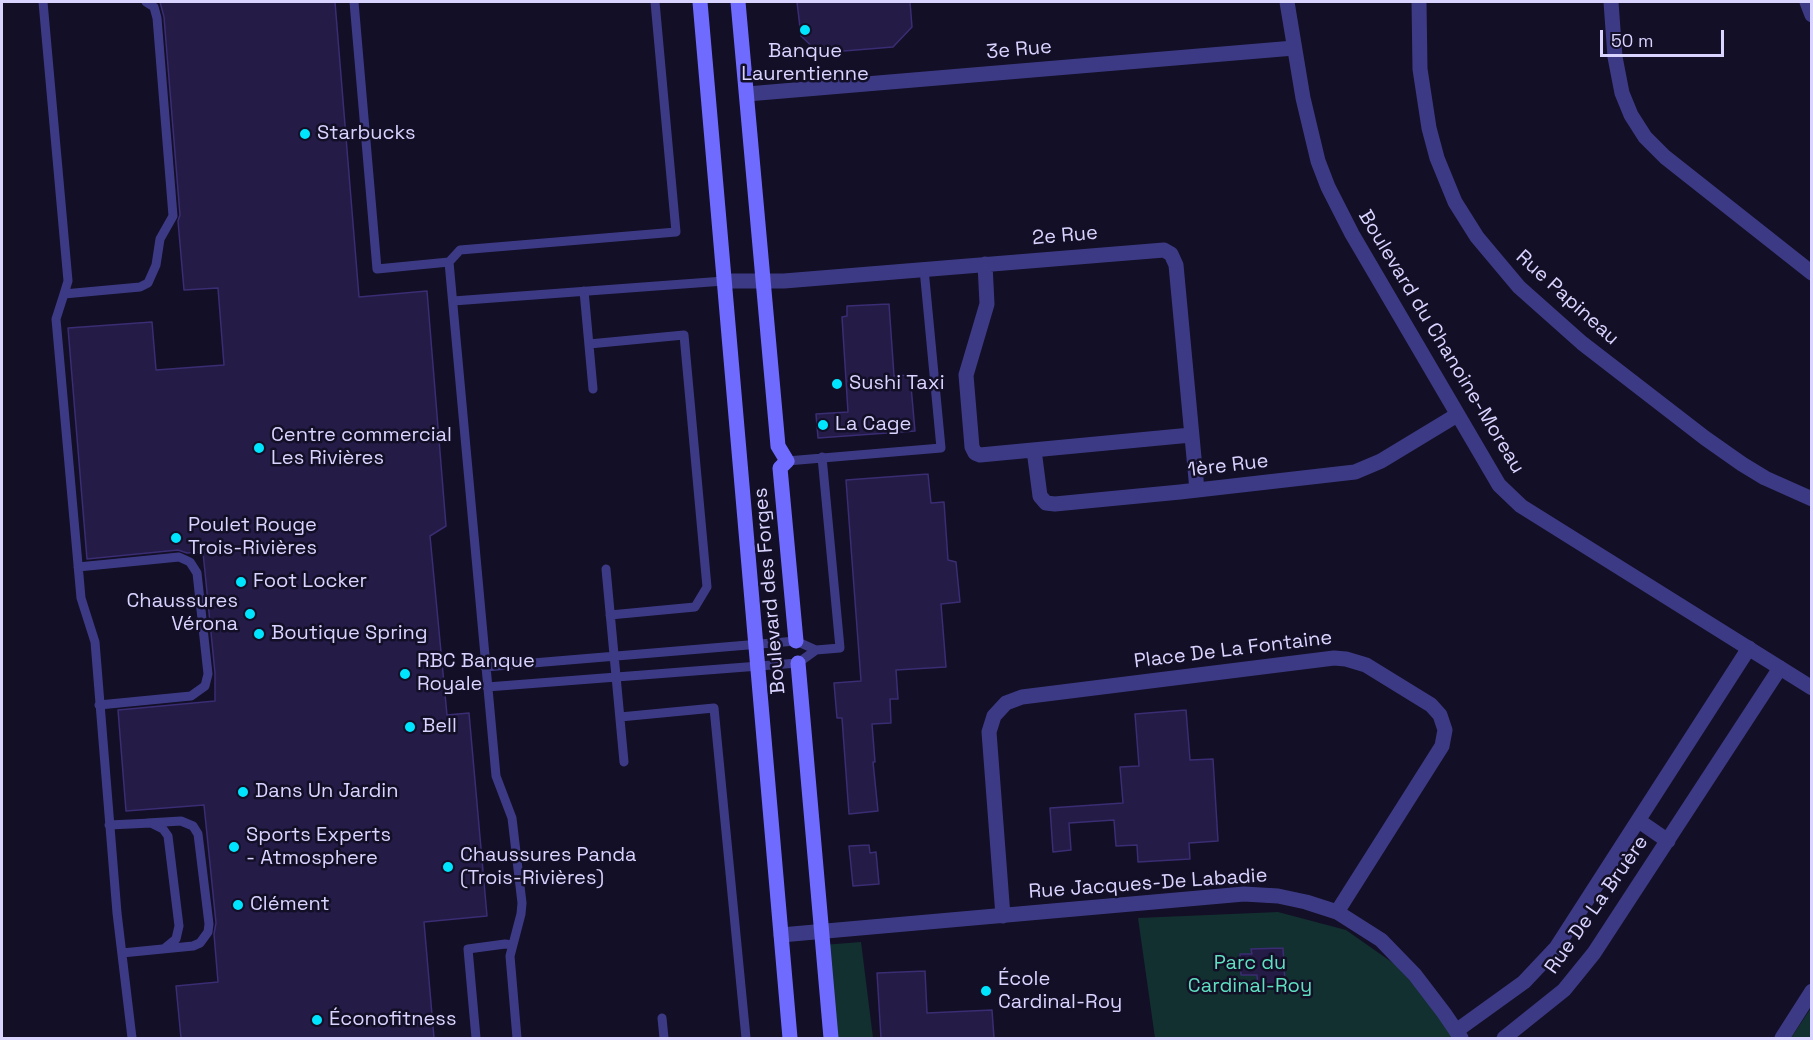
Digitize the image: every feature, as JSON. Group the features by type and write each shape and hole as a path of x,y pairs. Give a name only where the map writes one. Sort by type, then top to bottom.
{"main road":[{"name":"Boulevard des Forges","path":"700,2 790,1038"},
{"path":"738,2 778,446 787,461"},
{"name":"Boulevard des Forges","path":"787,461 780,468 796,640"},
{"name":"Boulevard des Forges","path":"798,663 831,1038"}],"street":[{"name":"Boulevard du Chanoine-Moreau","path":"1287,2 1313,144 1328,187 1352,234 1493,476 1512,498 1812,688"},
{"name":"Rue Papineau","path":"1419,2 1420,69 1429,128 1437,158 1455,201 1477,237 1519,287 1582,343 1742,464 1765,478 1812,499"},
{"path":"1611,2 1615,57 1622,93 1631,115 1645,137 1665,157 1812,273"},
{"path":"1807,2 1812,15"},
{"name":"3e Rue","path":"747,94 1294,48"},
{"name":"2e Rue","path":"724,281 784,281 1160,249 1171,254 1176,265 1197,490"},
{"name":"1ère Rue","path":"985,264 988,300 966,372 972,449 980,455 1191,435"},
{"name":"1ère Rue","path":"1034,450 1040,496 1042,500 1050,504 1355,472 1381,461 1457,415"},
{"name":"Boulevard des Forges","path":"796,640 798,663"},
{"name":"Rue De La Bruère","path":"1458,1035 1524,982 1546,961 1567,933 1749,648"},
{"name":"Place De La Fontaine","path":"1003,916 989,741 991,723 999,709 1006,703 1022,697 1334,658 1366,665 1431,705 1440,716 1445,730 1442,746 1337,912"},
{"name":"Rue De La Bruère","path":"1504,1038 1549,1004 1580,972 1612,928 1780,668"},
{"name":"Rue De La Bruère","path":"1639,821 1668,841"},
{"name":"Rue Jacques-De Labadie","path":"781,935 1256,894 1278,896 1337,912 1368,931 1391,949 1422,984 1458,1035"},
{"path":"1782,1038 1812,991"}],"lane":[{"path":"43,2 68,281 56,319 81,598 95,642 109,825 132,1038"},
{"path":"64,294 140,286 148,283 156,265 158,245 172,216 158,18 154,7 146,2"},
{"path":"354,2 377,269 449,262 460,250 676,232 655,2"},
{"path":"449,262 496,776 512,818 522,903 510,956 517,1038"},
{"path":"787,461 941,448 924,269"},
{"path":"453,301 724,281"},
{"path":"584,291 593,389"},
{"path":"589,344 684,334 706,587 695,607 610,615"},
{"path":"487,687 798,663 816,650 840,648 822,457"},
{"path":"78,567 179,557 190,562 197,573 208,674 205,686 191,696 99,705"},
{"path":"606,569 624,762"},
{"path":"485,667 796,640 816,650"},
{"path":"620,717 714,708 746,1038"},
{"path":"109,825 177,820 185,822 196,830 200,839 209,924 208,932 200,943 193,946 122,953"},
{"path":"147,822 163,829 170,841 179,926 176,939 163,949"},
{"path":"476,1038 468,949 513,945"},
{"path":"662,1018 664,1038"}],"green space":[{"name":"Parc du Cardinal-Roy","path":"1278,912 1346,930 1396,965 1462,1038 1155,1038 1138,918"},
{"path":"861,942 873,1038 831,1038 822,945"},
{"path":"1811,1008 1811,1038 1791,1038"}],"building":[{"name":"Centre commercial Les Rivières","path":"160,2 335,2 359,297 427,291 446,526 430,536 447,715 469,713 487,916 424,922 434,1038 181,1038 176,986 218,982 214,934 216,923 204,805 126,811 118,710 215,701 215,673 203,552 187,553 178,550 87,559 68,328 152,322 156,370 224,365 218,288 184,290 164,17"},
{"path":"797,2 910,2 912,27 893,47 819,53 801,36"},
{"path":"889,304 894,376 910,375 915,431 818,438 816,414 848,412 842,317 847,316 847,306"},
{"path":"928,474 931,503 944,502 948,560 956,562 960,602 941,604 946,667 896,670 898,699 890,699 891,723 872,724 878,811 849,814 842,718 837,718 834,683 861,681 846,480"},
{"path":"1186,710 1190,760 1213,759 1218,841 1189,843 1190,859 1138,862 1137,845 1116,846 1114,820 1069,823 1071,850 1053,852 1050,808 1123,803 1120,767 1139,766 1135,714"},
{"path":"869,845 870,853 876,852 879,884 853,886 849,846"},
{"path":"1283,948 1285,984 1258,986 1257,975 1241,975 1240,954 1252,954 1251,949"},
{"path":"925,971 927,1013 992,1010 994,1038 881,1038 877,973"}],"place":[{"name":"Banque Laurentienne","path":"805,30"},
{"name":"Starbucks","path":"305,134"},
{"name":"Sushi Taxi","path":"837,384"},
{"name":"La Cage","path":"823,425"},
{"name":"Centre commercial Les Rivières","path":"259,448"},
{"name":"Poulet Rouge Trois-Rivières","path":"176,538"},
{"name":"Foot Locker","path":"241,582"},
{"name":"Chaussures Vérona","path":"250,614"},
{"name":"Boutique Spring","path":"259,634"},
{"name":"RBC Banque Royale","path":"405,674"},
{"name":"Bell","path":"410,727"},
{"name":"Dans Un Jardin","path":"243,792"},
{"name":"Sports Experts - Atmosphere","path":"234,847"},
{"name":"Chaussures Panda (Trois-Rivières)","path":"448,867"},
{"name":"Clément","path":"238,905"},
{"name":"École Cardinal-Roy","path":"986,991"},
{"name":"Éconofitness","path":"317,1020"}]}
